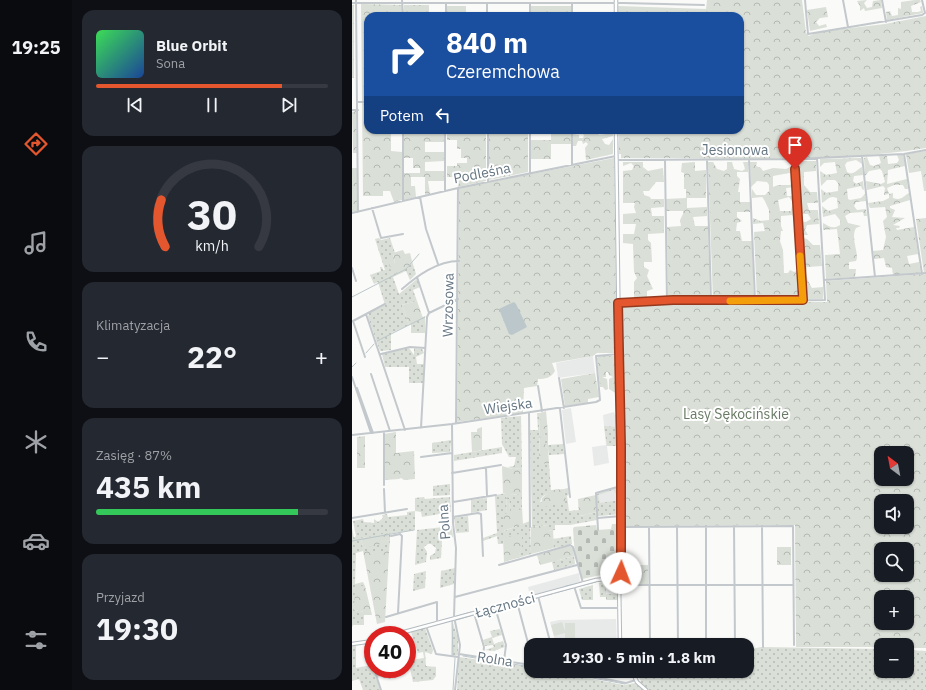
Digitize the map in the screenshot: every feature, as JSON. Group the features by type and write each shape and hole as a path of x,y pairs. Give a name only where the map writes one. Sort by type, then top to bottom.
{"street":[{"path":"805,0 808,34 848,26 886,22 922,15 925,13 922,0"},
{"path":"843,0 848,26"},
{"path":"882,0 886,22"},
{"path":"356,1 358,212"},
{"path":"352,3 356,1 530,4 616,2 704,5"},
{"path":"403,1 403,12"},
{"path":"446,3 446,12"},
{"path":"487,3 487,12"},
{"path":"530,4 530,12"},
{"path":"572,4 572,12"},
{"path":"358,102 364,102"},
{"path":"352,110 358,110"},
{"path":"403,134 403,201"},
{"path":"445,134 446,191"},
{"path":"488,134 488,182"},
{"path":"530,134 530,174"},
{"path":"572,134 572,165"},
{"path":"616,134 622,569 618,578 620,585 620,638"},
{"name":"Jesionowa","path":"616,158 665,160 795,159 904,154 926,150"},
{"path":"904,154 922,274"},
{"path":"862,156 875,277"},
{"name":"Podleśna","path":"352,213 458,188 572,165 616,158"},
{"path":"618,303 824,300 817,158"},
{"path":"795,159 803,300"},
{"path":"665,160 667,302"},
{"path":"707,160 712,301"},
{"path":"749,160 755,301"},
{"name":"Wrzosowa","path":"456,424 459,261 458,188"},
{"path":"420,197 426,229 438,264"},
{"path":"372,208 381,238 403,234"},
{"path":"402,289 417,276 438,266 459,261"},
{"path":"352,268 356,281"},
{"path":"824,280 926,274"},
{"path":"417,276 429,313 427,317 421,428"},
{"path":"429,313 458,299"},
{"path":"365,357 352,321 384,304"},
{"path":"366,314 381,354 405,430"},
{"path":"381,354 410,347 425,348"},
{"name":"Wiejska","path":"352,435 456,424 564,408 598,401 596,356 619,354"},
{"path":"370,374 390,431"},
{"path":"352,377 372,433"},
{"path":"559,378 564,408"},
{"path":"538,386 542,411"},
{"path":"358,388 372,433"},
{"path":"560,408 570,497"},
{"path":"529,413 530,527"},
{"name":"Polna","path":"452,424 453,517 456,548 454,618 460,641 455,690"},
{"path":"384,432 384,485"},
{"path":"422,457 452,453"},
{"path":"452,473 501,465"},
{"path":"486,468 487,496"},
{"path":"598,530 596,493 621,486"},
{"path":"384,489 385,513"},
{"path":"453,502 496,495"},
{"path":"352,518 407,509"},
{"path":"453,517 478,513 481,514 483,556"},
{"path":"598,518 621,516"},
{"path":"678,526 678,638"},
{"path":"706,526 706,638"},
{"path":"734,526 735,638"},
{"path":"762,526 763,646"},
{"path":"621,527 793,526 794,645"},
{"path":"649,527 650,638"},
{"path":"391,536 400,534 402,536 398,613"},
{"path":"500,565 568,546 573,547 583,583"},
{"path":"455,597 577,565"},
{"name":"Łączności","path":"416,629 583,583 604,578 618,578"},
{"path":"620,585 793,585"},
{"path":"574,586 581,608 620,608"},
{"path":"538,596 549,638"},
{"path":"386,617 437,602 437,622"},
{"path":"517,602 526,638"},
{"path":"495,607 506,645 504,661"},
{"path":"474,613 484,647 483,658"},
{"name":"Rolna","path":"426,626 436,654 459,655 524,664"},
{"path":"352,644 364,642"},
{"path":"377,678 381,690"},
{"path":"600,678 625,683 636,680 646,690"}],"shaded area":[{"path":"514,302 527,327 512,335 509,334 499,309"},
{"path":"593,356 595,373 558,378 556,363"},
{"path":"571,408 576,442 566,444 562,410"},
{"path":"614,412 615,415 619,415 618,444 607,446 609,463 594,466 592,447 606,445 603,415"},
{"path":"620,487 620,514 598,516 597,494"},
{"path":"579,573 580,582 530,596 528,587"},
{"path":"612,579 618,584 618,594 606,594 606,580"},
{"path":"616,619 617,638 554,638 550,622 559,620"}],"green space":[{"path":"707,0 802,0 806,33 809,36 818,32 885,24 926,16 926,148 889,153 813,158 621,158 621,154 619,154 619,134 744,134 744,12 618,12 618,6 706,9"},
{"path":"867,0 864,3 867,8 872,7 873,1 881,0 882,8 865,11 864,8 860,11 860,6 857,1"},
{"path":"920,0 921,2 911,6 912,12 921,11 920,7 922,6 923,13 887,20 886,12 890,11 892,16 898,15 898,8 901,9 901,2"},
{"path":"361,4 402,5 402,12 364,12 364,101 362,101"},
{"path":"352,5 354,5 354,78 352,78"},
{"path":"404,5 429,5 429,12 404,12"},
{"path":"447,6 466,6 466,12 447,12"},
{"path":"531,6 571,6 571,12 531,12"},
{"path":"826,7 828,17 820,18 816,22 819,26 826,24 827,27 810,31 807,10"},
{"path":"362,102 364,102 364,134 391,134 391,151 402,152 402,200 394,202 390,191 383,191 383,196 363,196"},
{"path":"356,111 357,153 353,153 352,112"},
{"path":"404,134 444,134 444,142 425,142 425,152 444,152 444,161 425,162 425,171 444,171 444,181 428,181 430,194 425,195 425,177 411,177 411,186 415,186 416,197 404,200 404,173 420,173 420,168 413,168 413,158 404,158"},
{"path":"447,134 486,134 486,181 458,187 457,177 447,177 447,166 457,166 457,163 467,163 467,158 461,158 461,149 457,149 457,140 447,140"},
{"path":"489,134 528,134 528,172 489,180"},
{"path":"551,134 571,134 571,144 551,144 551,159 531,159 531,140 551,140"},
{"path":"573,134 579,135 579,138 583,138 584,135 582,134 613,134 613,136 602,139 605,144 609,145 613,139 613,154 586,160 585,148 588,144 586,142 583,144 582,141 578,141 576,146 573,146"},
{"path":"926,151 926,191 924,191 921,171 909,173 906,154"},
{"path":"897,155 903,155 905,166 888,170 887,184 907,179 908,189 905,189 903,185 894,185 887,188 889,194 884,195 885,188 883,186 867,190 866,181 881,184 885,182 880,169 869,171 865,176 864,158 867,157 870,165 874,166 881,163 879,156 887,156 888,164 897,163 899,160"},
{"path":"614,158 617,353 597,353 593,356 552,363 555,371 550,377 538,379 537,386 524,388 523,413 457,422 459,188"},
{"path":"861,158 862,164 856,160 847,162 845,165 847,172 849,173 854,173 862,167 863,175 854,176 853,181 856,184 863,181 864,190 861,186 847,189 848,199 861,198 865,194 866,201 856,202 854,206 857,210 866,209 867,216 864,216 863,212 850,213 845,216 848,223 861,226 856,228 854,235 857,254 856,261 849,262 849,269 856,269 855,277 826,279 825,255 840,254 837,229 823,230 823,223 831,227 835,227 840,225 840,220 835,214 823,217 822,206 828,211 838,208 837,198 834,197 830,197 822,203 821,189 826,193 838,191 838,183 835,180 827,180 821,186 820,171 826,175 837,173 835,162 824,163 820,167 820,159"},
{"path":"796,161 816,161 816,171 804,172 804,185 810,192 817,192 818,203 807,203 809,210 818,210 819,224 807,225 805,230 808,235 800,235 799,221 806,222 811,219 808,214 799,214"},
{"path":"623,162 643,162 643,167 648,171 663,168 664,182 656,182 649,191 643,191 644,195 650,197 651,199 664,199 664,207 651,208 652,216 664,216 664,233 648,234 648,240 651,243 652,262 644,262 644,267 649,270 647,276 653,289 647,291 647,301 634,301 634,282 637,278 634,272 633,244 623,243 623,234 634,234 636,224 623,224 623,214 636,213 634,207 635,203 623,203 623,171 632,170 634,166 631,163 623,166"},
{"path":"695,162 695,171 706,170 706,198 687,198 687,208 707,207 707,216 693,217 695,226 708,226 710,300 668,300 667,227 681,226 680,220 683,211 666,211 666,199 686,198 686,189 684,189 684,173 681,172 682,163"},
{"path":"708,162 713,162 717,169 724,171 727,169 727,162 732,162 734,169 742,171 745,169 743,162 748,162 748,172 737,172 737,176 740,179 738,192 740,192 740,202 750,202 750,212 737,212 737,217 742,221 737,223 736,231 740,231 742,241 752,241 754,300 713,300"},
{"path":"750,162 757,162 756,166 761,168 763,171 773,168 786,169 794,165 795,175 789,173 773,176 773,187 778,185 790,185 795,181 795,187 786,188 787,196 796,196 796,202 792,201 789,197 778,200 780,211 791,211 792,206 796,205 797,220 792,215 781,216 781,226 783,231 781,231 780,241 783,250 784,273 788,273 790,270 794,272 800,270 802,299 757,299 754,232 765,231 763,223 753,224 753,218 760,221 769,220 769,210 762,197 752,198 752,189 756,195 765,195 769,191 769,185 767,182 757,181 751,187"},
{"path":"352,168 358,168 357,211 352,212"},
{"path":"893,193 893,198 898,199 909,193 910,200 890,206 890,208 895,210 892,217 905,218 893,225 900,226 899,228 896,228 897,230 914,227 918,254 907,256 909,264 919,262 921,274 893,275 892,268 886,267 884,258 874,259 873,251 883,250 886,237 883,221 887,217 885,207 870,208 868,203 883,201 889,198 889,194"},
{"path":"926,218 926,273 924,273 916,219"},
{"path":"379,238 381,240 390,238 395,253 393,254 395,264 393,264 392,275 406,269 412,261 416,274 410,280 406,271 393,277 399,294 417,279 420,287 413,290 417,301 402,305 409,325 391,333 391,350 380,351 368,317 369,313 385,305 378,282 374,284 370,275 381,271 380,267 385,270 375,239"},
{"path":"804,238 813,245 820,245 822,266 807,267 806,273 812,288 823,287 823,299 804,299 800,240"},
{"path":"403,250 405,254 410,253 412,261 406,269 392,275 388,260 391,259 395,264 393,253"},
{"name":"Lasy Sękocińskie","path":"926,274 926,648 914,648 914,638 874,638 874,647 796,647 795,525 624,526 620,305 705,304 706,302 827,302 826,281"},
{"path":"417,301 423,318 409,325 402,305"},
{"path":"425,316 425,333 411,333 411,324"},
{"path":"409,348 414,355 414,348 422,349 424,353 416,357 417,364 424,364 423,383 409,383 409,367 385,367 382,354"},
{"path":"599,356 617,356 617,394 609,389 609,379 613,377 609,375 608,372 606,372 606,377 602,377 607,379 608,389 605,390 603,387 600,387 597,358"},
{"path":"595,373 599,397 588,399 588,403 565,406 561,379"},
{"path":"546,411 548,433 545,433 544,437 546,447 548,449 549,463 539,464 540,413"},
{"path":"537,413 540,413 539,463 549,463 551,491 542,497 540,502 565,501 564,489 568,488 569,494 567,496 569,511 579,510 580,516 597,512 597,520 570,525 555,525 555,530 548,531 548,525 532,527 530,430 538,430"},
{"path":"521,416 522,468 513,469 508,467 514,466 516,457 509,457 502,444 501,418"},
{"path":"604,426 615,427 616,446 607,446"},
{"path":"482,427 482,450 472,452 471,432 477,432 477,429"},
{"path":"396,432 396,453 414,451 415,479 404,480 401,478 385,480 384,434"},
{"path":"545,433 548,433 548,445 563,444 564,454 549,455 544,441"},
{"path":"365,436 365,468 357,468 357,437"},
{"path":"451,440 450,452 432,453 432,443"},
{"path":"502,447 502,453 454,461 454,455"},
{"path":"502,466 513,469 522,468 522,494 509,495 510,511 522,508 523,524 503,531 503,515 507,513 506,493 503,493"},
{"path":"450,484 450,495 433,496 433,486"},
{"path":"620,487 619,497 617,497 614,490 598,495 600,503 620,500 620,514 598,516 597,494"},
{"path":"564,489 566,501 541,508 542,498 551,490"},
{"path":"506,493 507,513 504,531 530,521 531,554 518,558 522,544 522,536 503,538 503,544 498,544 497,536 483,541 483,538 497,533 495,496"},
{"path":"522,494 522,508 510,512 509,495"},
{"path":"596,495 597,512 579,516 578,499"},
{"path":"424,497 425,499 450,497 451,512 422,517 421,512 415,511 415,498"},
{"path":"487,498 487,510 471,513 471,500"},
{"path":"415,511 415,530 361,538 363,548 390,540 389,551 363,551 356,553 355,584 363,582 365,586 361,586 354,610 364,612 364,625 353,625 352,627 352,528 354,538 356,536 353,521 363,519 364,522 374,523 374,519 378,522 383,518 382,515 387,514 388,517 407,515 407,512"},
{"path":"468,516 469,532 456,533 454,518"},
{"path":"612,524 620,524 620,571 582,579 575,556 574,527 596,525 597,530 611,529"},
{"path":"548,525 549,531 553,530 554,548 531,554 531,527"},
{"path":"452,526 453,537 442,539 441,558 430,560 430,556 435,553 436,548 431,544 428,544 424,547 427,552 426,562 415,565 417,530"},
{"path":"387,533 390,535 390,540 375,546 363,548 361,538"},
{"path":"519,534 522,536 522,546 518,558 504,562 503,538"},
{"path":"571,536 572,544 554,548 553,539"},
{"path":"569,546 573,548 574,556 540,565 537,555"},
{"path":"777,547 791,547 791,565 777,565"},
{"path":"363,551 389,551 385,622 377,624"},
{"path":"574,556 575,564 554,570 552,562"},
{"path":"624,565 648,565 648,584 623,584"},
{"path":"455,568 454,584 440,588 441,571"},
{"path":"426,571 425,588 413,591 414,574"},
{"path":"606,581 606,594 618,594 618,600 606,600 606,597 600,597 599,583"},
{"path":"593,585 593,600 582,600 579,589"},
{"path":"365,586 372,615 364,615 364,612 354,610 355,587"},
{"path":"452,620 458,639 458,655 451,656"},
{"path":"562,622 565,631 565,623 575,623 575,638 565,638 565,633 554,636 551,625"},
{"path":"425,628 433,650 432,654 425,652 426,666 436,667 436,676 433,680 413,682 412,678 416,678 416,659 424,658 423,652 418,653 416,647 416,631"},
{"path":"500,629 502,635 492,638 494,644 503,641 505,647 495,651 485,650 494,647 493,645 485,646 483,640 492,637 490,631"},
{"path":"356,645 356,668 364,666 364,678 376,678 380,690 363,690 359,679 352,681 352,646"},
{"path":"761,647 874,649 874,678 914,678 914,650 926,651 926,690 647,690 639,683 641,681 639,678 754,678 754,648"},
{"path":"459,657 524,666 524,678 587,678 624,685 635,683 643,690 457,690"}],"waterway":[{"path":"352,297 406,269 419,254"},
{"path":"377,341 425,317"},
{"path":"366,353 374,344"},
{"path":"352,367 356,363"},
{"path":"352,541 414,530"},
{"path":"576,587 596,582"},
{"path":"566,586 576,584"},
{"path":"555,593 573,588"},
{"path":"537,595 559,589"},
{"path":"540,597 552,594"},
{"path":"529,597 533,595"},
{"path":"518,600 525,598"},
{"path":"518,603 537,598"},
{"path":"504,603 514,601"},
{"path":"488,608 501,604"},
{"path":"497,609 516,604"},
{"path":"475,611 486,608"},
{"path":"476,614 494,610"},
{"path":"457,616 471,612"},
{"path":"456,620 473,615"},
{"path":"452,621 453,655"},
{"path":"463,656 524,666"},
{"path":"453,690 455,658"},
{"path":"593,678 625,684"}],"slow traffic":[{"path":"730,301 803,300 800,256"}],"route":[{"path":"621,573 621,446 618,303 670,302 673,300 803,300 795,169"}]}
